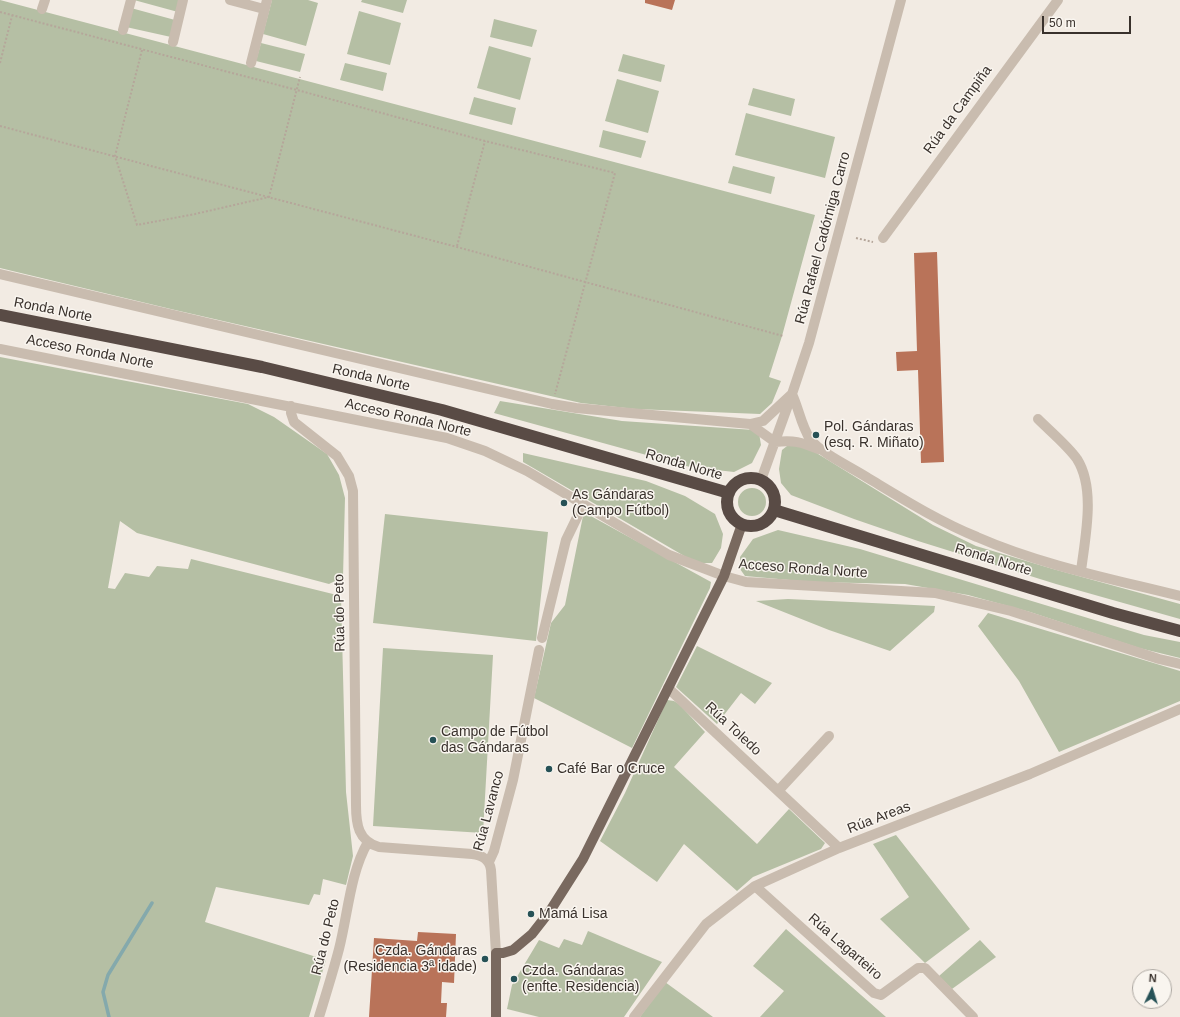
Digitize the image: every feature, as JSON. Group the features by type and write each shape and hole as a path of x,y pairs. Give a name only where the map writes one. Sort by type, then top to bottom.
{"highway":[{"name":"Ronda Norte","path":"0,315 262,367 442,410 729,493"},
{"name":"Ronda Norte","path":"742,524 731,515 727,500 729,493 738,482 746,479 760,480"},
{"path":"742,524 750,526 764,522 774,510 775,503 772,489 760,480"},
{"name":"Ronda Norte","path":"774,510 1113,613 1180,631"}],"main road":[{"path":"496,1017 496,953 508,952 520,945 539,926 583,859 724,576 742,524"}],"street":[{"path":"123,30 131,0"},
{"path":"173,42 183,0"},
{"path":"230,0 266,4 251,63"},
{"name":"Rúa Rafael Cadórniga Carro","path":"760,480 792,394 826,281 901,0"},
{"name":"Rúa da Campiña","path":"883,238 1058,0"},
{"path":"0,274 552,404 583,409 750,424 763,421 792,394 798,407 799,417 811,439 827,453"},
{"name":"Acceso Ronda Norte","path":"0,349 447,438 499,458 534,475 669,555 724,576 746,582 935,593 1011,611 1159,660 1180,664"},
{"name":"Rúa do Peto","path":"291,406 291,413 294,422 337,456 349,476 353,491 356,819 361,835 368,842 355,876 339,949 319,1017"},
{"path":"1038,419 1077,459 1087,483 1087,522 1081,571"},
{"path":"750,424 775,442 791,440 799,441 827,453 935,518 978,538 1013,551 1081,571 1180,596"},
{"path":"542,638 566,540 583,504"},
{"name":"Rúa Lavanco","path":"490,864 513,780 539,650"},
{"name":"Rúa Toledo","path":"668,688 839,848"},
{"name":"Rúa Areas","path":"634,1017 706,924 754,886 839,848 1030,774 1180,709"},
{"path":"778,791 829,736"},
{"path":"368,842 388,849 477,854 490,864 496,953"},
{"name":"Rúa Lagarteiro","path":"754,886 874,993 881,995 918,968 925,968 973,1017"}],"path":[{"path":"0,12 485,141 615,173 552,404"},
{"path":"0,63 12,16"},
{"path":"142,50 116,156 137,225 195,214 269,197"},
{"path":"269,197 300,78"},
{"path":"0,126 457,247 783,336"},
{"path":"457,247 485,141"},
{"path":"856,238 873,242 883,238"}],"green space":[{"path":"0,0 815,215 782,336 769,377 781,381 772,403 760,414 635,409 581,403 175,310 0,268"},
{"path":"134,0 181,0 178,12"},
{"path":"272,0 308,0 318,3 306,46 263,34"},
{"path":"362,0 407,0 403,13 361,2"},
{"path":"131,8 175,20 171,37 126,27"},
{"path":"359,11 401,23 390,65 347,54"},
{"path":"494,19 537,30 532,47 490,37"},
{"path":"261,43 305,54 300,72 256,61"},
{"path":"489,46 531,58 520,100 477,88"},
{"path":"623,54 665,65 661,82 618,71"},
{"path":"345,63 387,73 383,91 340,80"},
{"path":"617,79 659,91 648,133 605,121"},
{"path":"753,88 795,99 791,116 748,105"},
{"path":"474,97 516,108 512,125 469,114"},
{"path":"746,113 835,137 825,178 735,155"},
{"path":"603,130 646,141 641,158 599,147"},
{"path":"733,166 775,177 771,194 728,183"},
{"path":"0,357 248,404 274,417 327,454 339,475 345,498 343,577 329,584 137,533 120,521 108,588 115,589 125,573 149,577 157,566 188,569 191,559 341,596 346,792 353,856 346,885 323,879 320,895 314,894 309,905 216,887 205,922 326,960 309,1017 0,1017"},
{"path":"500,401 622,421 754,430 759,433 761,445 752,463 734,472 690,467 494,413"},
{"path":"802,444 933,525 976,546 1180,604 1180,619 1056,584 918,541 791,495 781,483 779,469 782,450 787,446"},
{"path":"523,453 646,481 685,496 715,514 723,534 721,548 712,563 702,563 686,557 523,462"},
{"path":"752,488 762,492 766,502 762,512 752,516 742,512 738,502 742,492"},
{"path":"385,514 548,532 536,641 373,623"},
{"path":"589,515 711,582 710,588 632,748 534,698 551,623 565,605 583,516"},
{"path":"778,530 860,549 1144,635 1180,642 1180,658 1139,648 1030,612 968,595 905,584 812,582 745,576 740,569 740,557 753,539"},
{"path":"788,599 935,606 934,612 890,651 829,630 756,601"},
{"path":"988,613 1180,671 1180,701 1059,752 1019,681 978,626"},
{"path":"697,646 772,683 755,704 741,693 717,724 676,687"},
{"name":"Campo de Fútbol das Gándaras","path":"383,648 493,655 483,833 373,826"},
{"path":"667,700 674,701 679,704 705,732 674,767 757,844 789,809 825,843 821,849 753,877 737,891 684,844 657,882 600,841 625,793"},
{"path":"896,835 970,929 925,963 880,919 909,897 873,844"},
{"path":"786,929 886,1017 760,1017 784,991 753,966"},
{"path":"588,931 662,962 624,1017 539,1017 507,1009 512,985 539,940 559,948 564,939 582,945"},
{"path":"980,940 996,957 952,989 939,976"},
{"path":"665,982 713,1017 640,1017"}],"building":[{"path":"645,0 675,0 672,10 645,3"},
{"path":"937,252 944,462 921,463 918,370 897,371 896,352 917,351 914,253"},
{"path":"418,932 456,934 454,983 442,982 441,1003 447,1003 446,1017 369,1017 374,938 417,941"}],"waterway":[{"path":"109,1017 103,992 108,975 152,903"}],"place":[{"name":"Pol. Gándaras (esq. R. Miñato)","path":"816,435"},
{"name":"As Gándaras (Campo Fútbol)","path":"564,503"},
{"name":"Campo de Fútbol das Gándaras","path":"433,740"},
{"name":"Café Bar o Cruce","path":"549,769"},
{"name":"Mamá Lisa","path":"531,914"},
{"name":"Czda. Gándaras (Residencia 3ª idade)","path":"485,959"},
{"name":"Czda. Gándaras (enfte. Residencia)","path":"514,979"}]}
